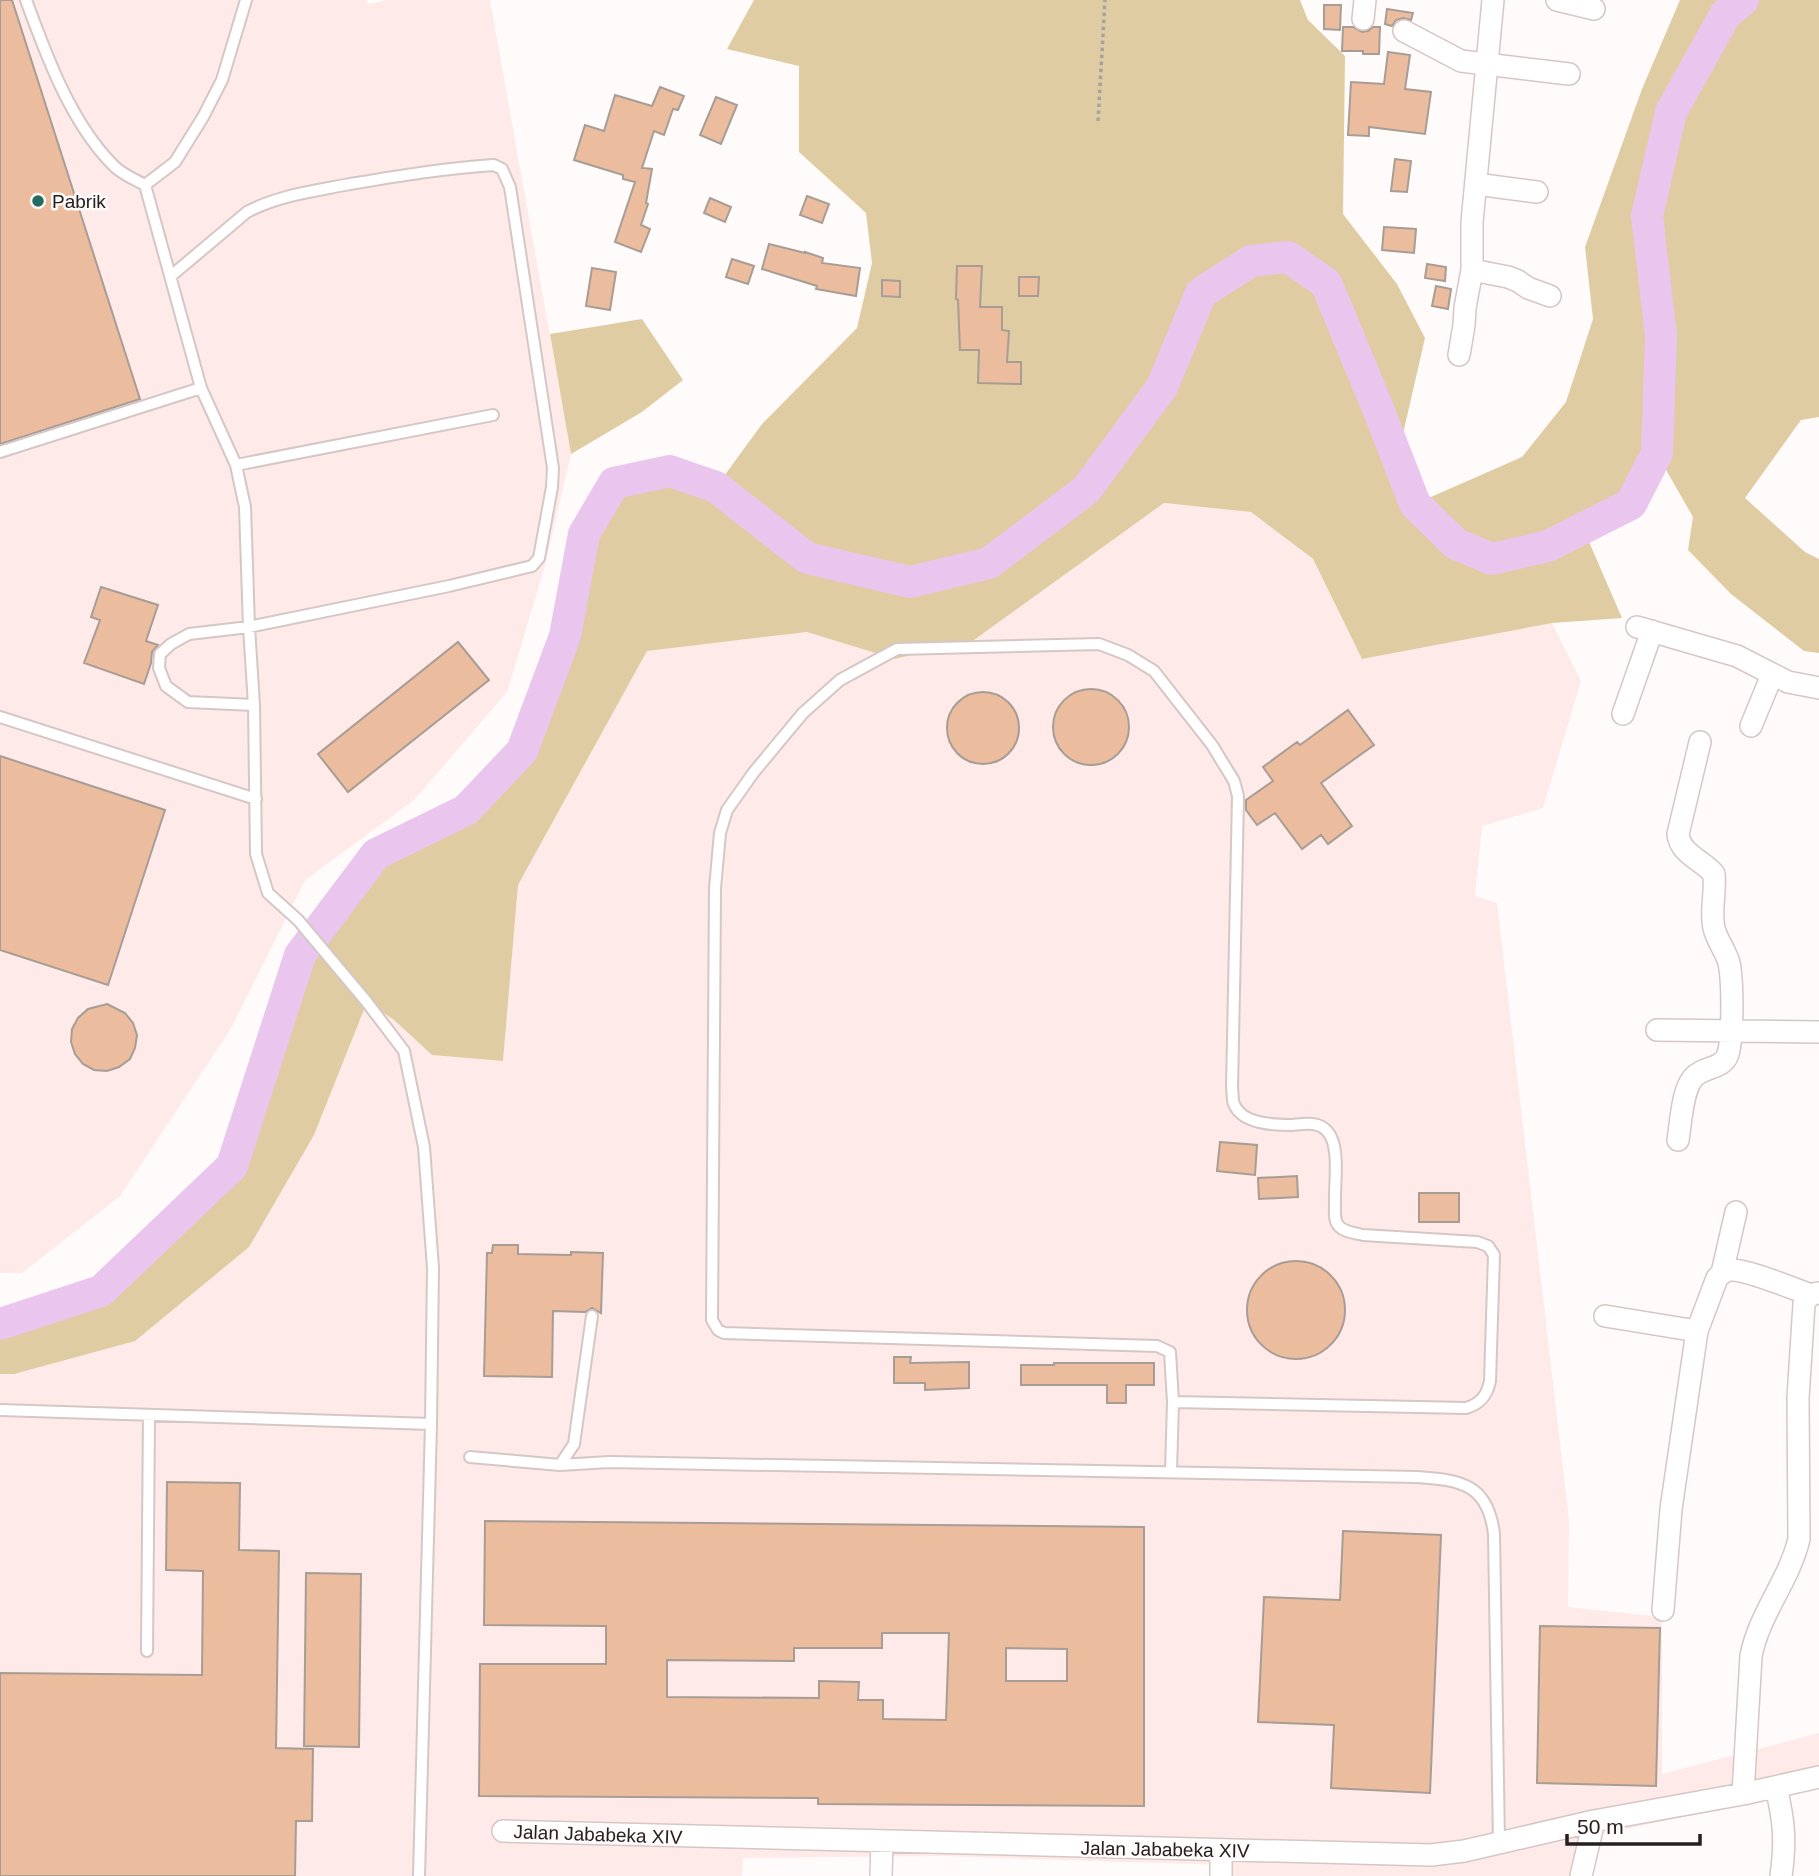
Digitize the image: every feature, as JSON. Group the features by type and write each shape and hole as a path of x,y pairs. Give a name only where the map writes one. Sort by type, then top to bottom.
{"street":[{"path":"1459,355 1472,270 1471,236 1493,0"},
{"path":"1557,0 1594,9"},
{"path":"1404,30 1461,61 1569,74"},
{"path":"1476,184 1537,192"},
{"path":"1472,270 1508,277 1550,296"},
{"path":"1623,714 1644,629 1737,656 1772,675 1798,685 1819,688"},
{"path":"1751,726 1772,675"},
{"path":"1678,1140 1686,1091 1695,1075 1724,1062 1728,1055 1731,1030 1728,961 1714,929 1714,874 1679,844 1678,834 1700,742"},
{"path":"1657,1030 1819,1032"},
{"path":"1722,1273 1736,1212"},
{"path":"1663,1609 1671,1509 1697,1331 1717,1278 1731,1270 1815,1294"},
{"path":"1744,1794 1751,1656 1758,1630 1795,1556 1799,1539 1798,1398 1804,1304 1806,1299 1815,1294"},
{"path":"1605,1317 1697,1331"},
{"name":"Jalan Jababeka XIV","path":"503,1831 1431,1856 1819,1777"},
{"path":"1776,1787 1785,1834 1781,1876"},
{"path":"1581,1876 1594,1821"},
{"path":"880,1876 882,1842"},
{"path":"1221,1850 1221,1876"}],"lane":[{"path":"26,0 48,62 89,136 115,167 145,185 201,388 236,465 245,507 254,705 256,854 268,893 298,920 404,1051 424,1147 433,1268 419,1876"},
{"path":"145,185 175,162 203,117 222,80 246,0"},
{"path":"171,276 247,212 293,194 393,177 495,165 502,169 510,187 553,468 539,558 532,566 488,578 249,627 188,634 160,654 159,668 166,686 188,702 254,705"},
{"path":"0,452 201,388"},
{"path":"236,465 493,415"},
{"path":"1171,1472 1173,1402 1170,1352 1157,1346 724,1333 718,1330 712,1320 715,888 720,833 727,810 740,791 803,713 840,680 897,649 1099,645 1128,655 1154,671 1212,745 1237,787 1232,1088 1235,1106 1252,1120 1272,1124 1319,1125 1327,1130 1336,1153 1335,1217 1338,1226 1345,1231 1363,1235 1477,1242 1488,1246 1494,1255 1490,1381 1488,1391 1475,1405 1465,1408 1173,1402"},
{"path":"0,717 256,799"},
{"path":"560,1465 574,1444 592,1316"},
{"path":"0,1410 431,1424"},
{"path":"147,1651 149,1415"},
{"path":"470,1457 560,1465 609,1462 1171,1472 1447,1479 1461,1483 1482,1498 1492,1516 1494,1534 1499,1842"}],"path":[{"path":"1098,121 1105,0"}],"shaded area":[{"path":"0,0 366,0 367,4 389,0 490,0 571,454 544,569 507,692 414,800 305,880 230,1030 120,1196 22,1273 0,1273"},
{"path":"754,0 1300,0 1308,20 1345,56 1343,214 1397,284 1425,338 1397,460 1415,504 1522,457 1566,402 1593,319 1585,247 1642,89 1680,0 1819,0 1819,417 1801,420 1745,498 1805,552 1819,559 1819,653 1804,651 1731,594 1688,550 1693,517 1657,454 1631,504 1583,528 1622,618 1552,623 1362,659 1313,559 1251,512 1164,503 974,640 895,659 807,632 647,651 518,885 503,1061 432,1055 394,1020 367,1002 314,1135 249,1247 135,1341 14,1374 0,1374 0,1324 101,1291 232,1166 300,955 376,854 466,810 522,751 565,636 584,534 614,483 670,471 716,487 762,424 857,328 872,263 866,213 799,152 799,66 727,49"},
{"path":"642,319 683,380 642,412 571,454 550,334"},
{"path":"1164,503 1251,512 1313,560 1362,659 1552,623 1581,681 1543,808 1482,826 1475,896 1497,903 1569,1520 1568,1607 1662,1617 1662,1774 1819,1733 1819,1789 1582,1838 1575,1876 1227,1876 1226,1865 937,1856 743,1858 742,1876 0,1876 0,1374 14,1374 314,1135 367,1002 394,1020 432,1055 503,1061 518,885 647,651 807,632 895,659 974,640"}],"building":[{"name":"Pabrik","path":"0,0 12,0 140,399 0,444"},
{"path":"1324,5 1341,5 1340,30 1324,29"},
{"path":"1387,9 1413,13 1411,20 1403,18 1396,20 1392,26 1385,24"},
{"path":"1343,27 1353,27 1362,32 1380,27 1379,54 1342,51"},
{"path":"1388,52 1410,55 1405,89 1431,92 1425,134 1369,127 1369,136 1348,135 1351,82 1384,84"},
{"path":"660,87 684,96 678,110 673,109 664,135 654,131 642,168 652,169 646,203 648,204 641,225 650,229 641,252 615,242 635,182 623,179 623,175 574,160 585,125 604,131 615,95 652,106"},
{"path":"716,97 737,105 721,144 700,135"},
{"path":"1395,159 1411,161 1407,192 1391,191"},
{"path":"807,196 829,204 822,223 800,215"},
{"path":"710,198 731,207 725,222 704,213"},
{"path":"1384,227 1416,229 1414,253 1382,250"},
{"path":"769,244 823,258 822,263 860,268 856,296 816,289 817,286 762,269"},
{"path":"732,259 754,266 748,284 726,277"},
{"path":"1427,264 1446,267 1445,281 1425,278"},
{"path":"957,266 982,266 980,307 1002,307 1002,330 1009,331 1007,362 1021,362 1021,384 978,383 979,350 960,350 956,299"},
{"path":"592,268 616,272 610,310 586,306"},
{"path":"1019,277 1039,277 1038,296 1019,296"},
{"path":"882,280 900,281 900,297 882,296"},
{"path":"1436,286 1451,289 1448,309 1432,306"},
{"path":"101,587 158,605 146,641 158,645 152,652 144,684 84,663 100,620 91,617"},
{"path":"458,642 489,680 348,792 318,754"},
{"path":"1091,689 1106,692 1118,700 1126,712 1129,727 1126,742 1118,754 1106,762 1091,765 1076,762 1064,754 1056,742 1053,727 1056,712 1064,700 1076,692"},
{"path":"990,692 1009,702 1017,714 1017,742 1009,754 997,762 976,764 957,754 949,742 947,721 957,702 969,694"},
{"path":"1348,710 1374,745 1321,783 1352,826 1328,844 1321,835 1302,849 1275,813 1257,825 1246,810 1246,800 1273,781 1263,767 1297,742 1300,745"},
{"path":"0,756 165,810 108,985 0,950"},
{"path":"107,1004 125,1013 133,1023 137,1035 135,1048 130,1059 119,1067 107,1071 94,1070 83,1064 75,1054 71,1042 72,1029 78,1018 88,1009"},
{"path":"1220,1142 1257,1145 1255,1175 1217,1171"},
{"path":"1297,1176 1298,1197 1259,1199 1258,1178"},
{"path":"1419,1193 1459,1193 1459,1222 1419,1222"},
{"path":"493,1245 518,1245 518,1254 603,1253 601,1313 592,1308 585,1312 553,1311 552,1377 484,1376 487,1253 492,1253"},
{"path":"1286,1261 1306,1261 1331,1275 1342,1291 1345,1310 1342,1329 1331,1345 1306,1359 1286,1359 1269,1351 1255,1337 1247,1320 1247,1300 1255,1283 1269,1269"},
{"path":"894,1357 911,1357 910,1363 969,1362 969,1388 925,1390 925,1383 894,1383"},
{"path":"1154,1363 1154,1385 1126,1385 1126,1403 1107,1403 1107,1385 1021,1385 1021,1365"},
{"path":"167,1482 240,1483 239,1550 279,1551 276,1748 313,1749 312,1821 296,1821 295,1876 0,1876 0,1673 202,1675 203,1571 166,1570"},
{"path":"485,1521 1144,1527 1144,1806 818,1804 818,1798 479,1796 480,1664 606,1664 606,1626 484,1625","holes":["882,1633 949,1633 946,1720 883,1719 883,1700 858,1700 859,1682 819,1681 819,1698 667,1697 667,1660 794,1661 794,1648 882,1648","1006,1648 1067,1649 1067,1681 1006,1681"]},
{"path":"1343,1531 1441,1535 1430,1793 1331,1788 1334,1725 1258,1722 1264,1597 1340,1600"},
{"path":"306,1573 361,1574 359,1747 304,1746"},
{"path":"1540,1626 1660,1628 1656,1786 1537,1783"}],"waterway":[{"path":"0,1324 101,1291 232,1166 300,955 376,854 466,810 522,751 565,636 584,534 614,483 670,471 716,487 807,558 910,582 989,563 1086,490 1162,387 1201,293 1251,261 1288,257 1326,283 1415,504 1456,544 1492,559 1548,546 1631,504 1657,453 1661,336 1647,216 1671,112 1725,15 1743,0"}],"place":[{"name":"Pabrik","path":"38,201"}]}
